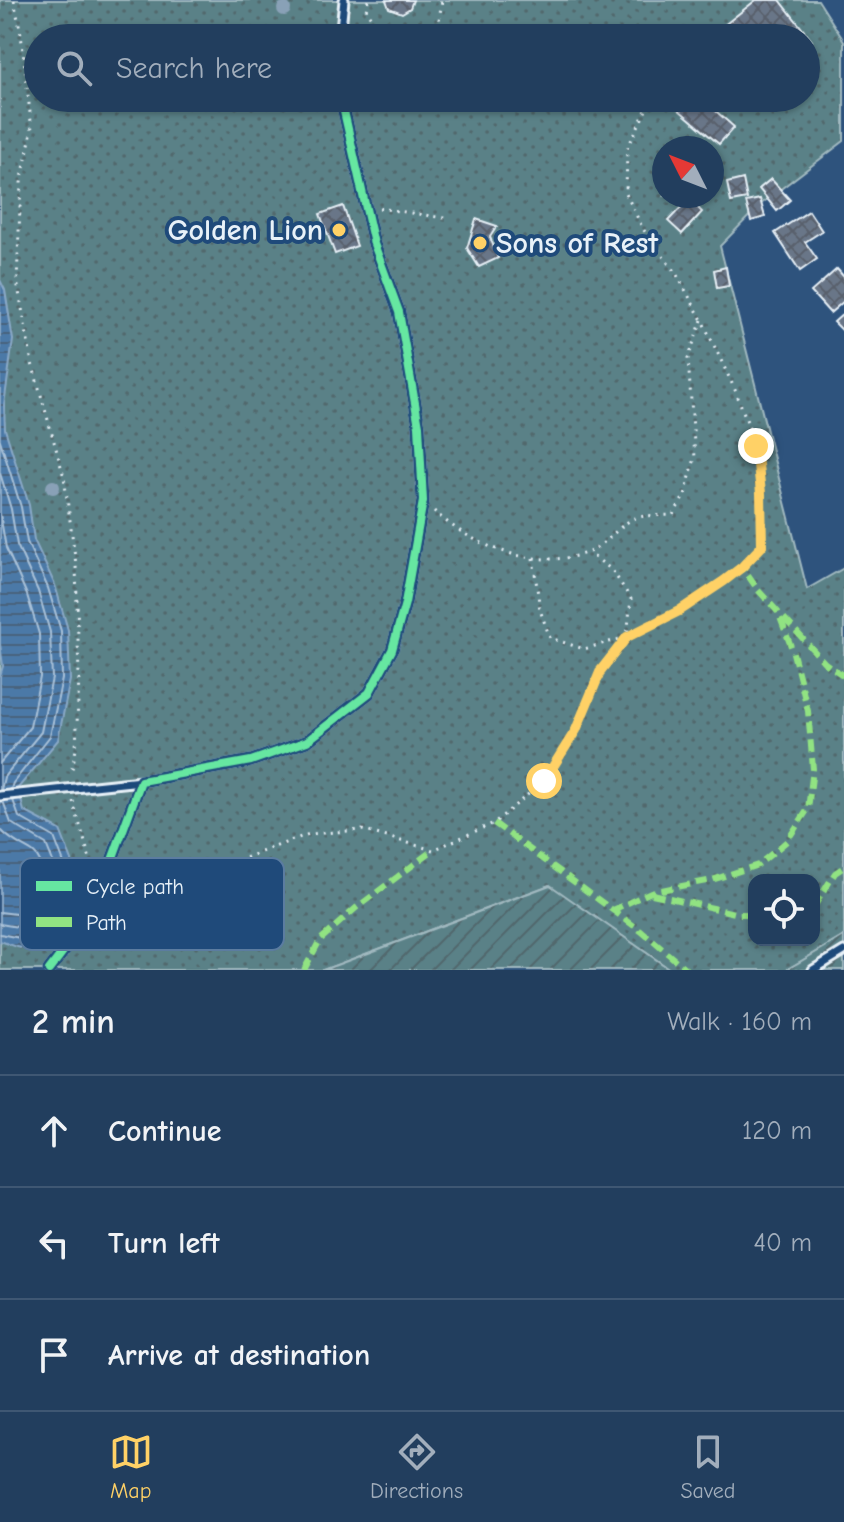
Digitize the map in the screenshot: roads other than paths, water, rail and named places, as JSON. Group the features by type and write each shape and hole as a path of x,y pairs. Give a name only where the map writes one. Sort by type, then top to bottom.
{"lane":[{"path":"341,24 344,0"},
{"path":"0,796 141,781 251,761 307,741 369,693 392,650 405,603 423,501 419,426 399,312 374,244 344,112"},
{"path":"113,858 141,781"},
{"path":"49,970 64,950"},
{"path":"813,970 844,951"}],"water":[{"path":"0,280 5,290 13,340 4,405 5,429 29,505 34,540 55,585 68,630 70,680 58,740 18,788 24,811 60,830 71,858 20,858 20,948 0,941 0,676 3,666 0,644"}],"place":[{"name":"Golden Lion","path":"339,230"},
{"name":"Sons of Rest","path":"480,243"}]}
